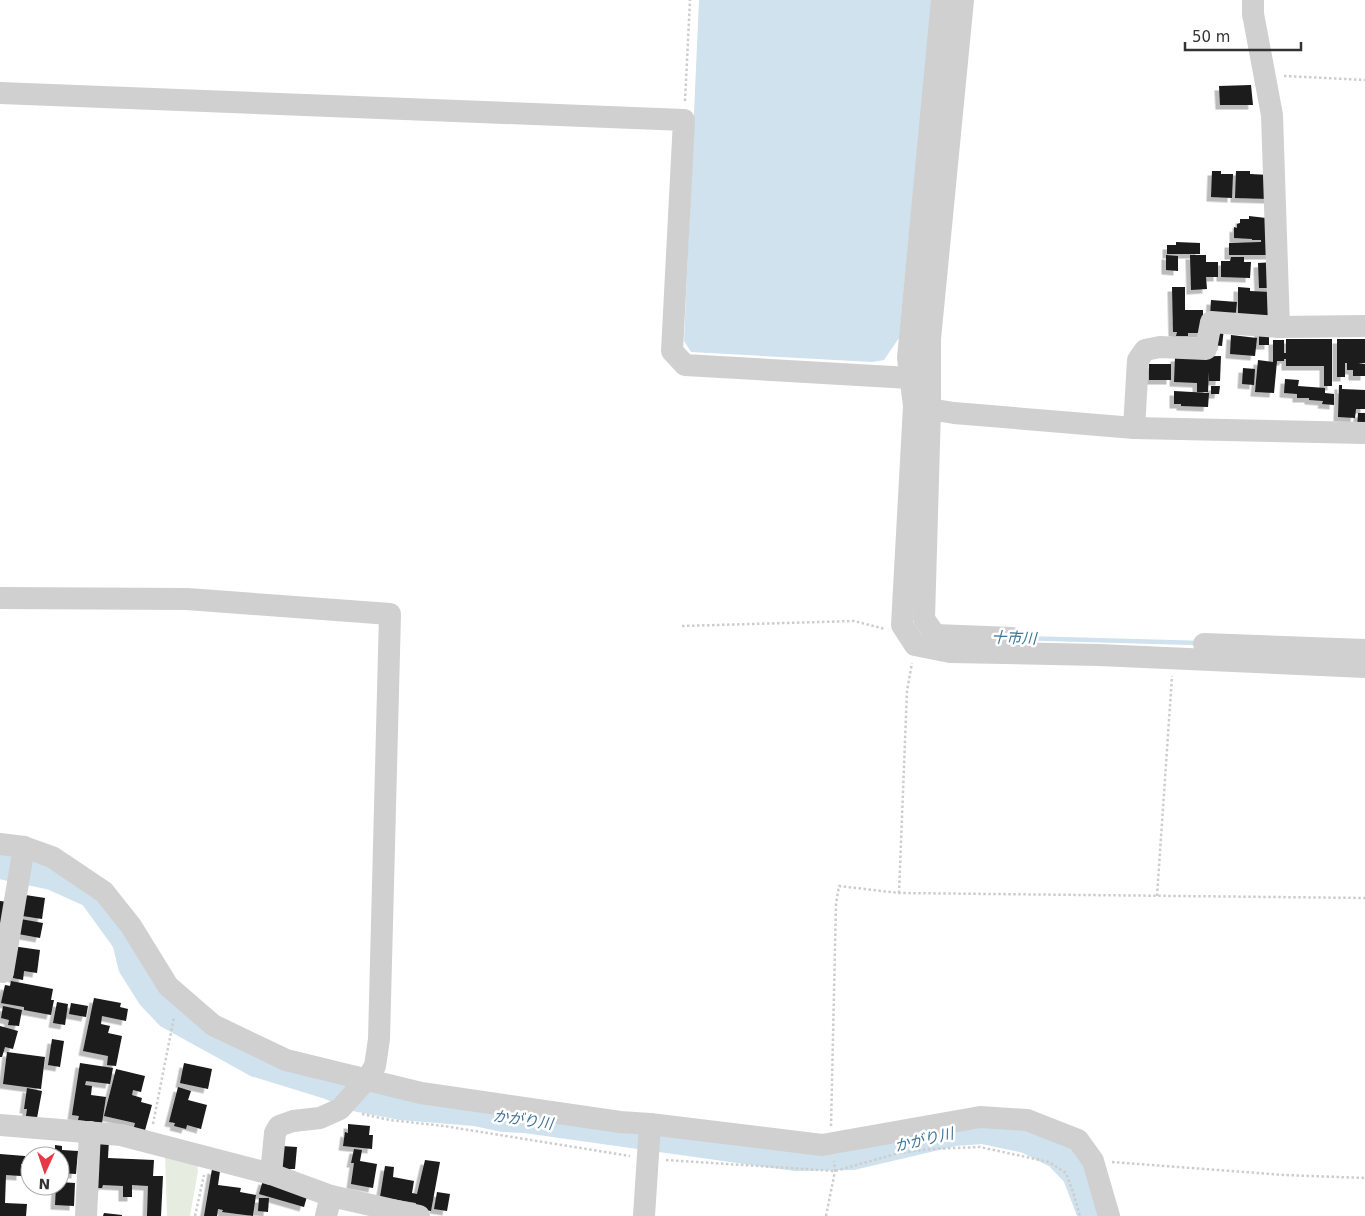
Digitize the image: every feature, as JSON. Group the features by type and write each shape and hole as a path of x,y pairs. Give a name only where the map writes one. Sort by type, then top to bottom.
{"street":[{"path":"942,0 908,358 910,378 922,408 924,619 935,635 1365,650"},
{"path":"963,0 902,625 912,640 950,652 1099,655 1365,668"},
{"path":"1253,0 1253,14 1272,116 1279,326"},
{"path":"0,93 684,120 672,351 685,365 910,378"},
{"path":"1134,428 1138,360 1145,350 1160,347 1206,349 1211,322 1279,326 1365,326"},
{"path":"922,408 954,413 1134,428 1365,433"},
{"path":"0,598 188,599 390,614 379,1039 375,1066 367,1079 340,1109 320,1118 293,1121 279,1126 275,1134 271,1174"},
{"path":"0,844 24,847 52,857 104,892 131,926 168,986 213,1026 286,1060 421,1092 620,1122 822,1145 980,1117 1027,1120 1078,1140 1093,1161 1109,1216"},
{"path":"1,977 24,847"},
{"path":"644,1216 650,1124"},
{"path":"0,1125 121,1136 271,1174 328,1206 419,1216"},
{"path":"86,1216 90,1132"}],"path":[{"path":"684,120 690,0"},
{"path":"1265,75 1365,80"},
{"path":"682,626 854,621 912,640 907,691 899,893"},
{"path":"1157,896 1174,658"},
{"path":"826,1216 835,1171 831,1144 836,904 839,886 899,893 1365,898"},
{"path":"149,1143 173,1026"},
{"path":"340,1109 390,1120 444,1126 648,1159 835,1171 899,1153 930,1149 980,1147 1037,1158 1049,1162 1066,1173 1080,1216"},
{"path":"195,1216 207,1159"},
{"path":"1093,1161 1284,1175 1365,1178"}],"shaded area":[{"path":"165,1154 197,1164 198,1171 190,1216 167,1216"}],"water":[{"path":"699,0 932,0 899,338 884,360 872,362 691,352 684,341"}],"building":[{"path":"1251,85 1253,105 1220,105 1219,86"},
{"path":"1212,171 1221,171 1221,174 1233,174 1232,198 1211,197"},
{"path":"1236,171 1250,171 1250,174 1270,175 1269,199 1235,198"},
{"path":"1249,216 1266,218 1272,255 1229,255 1229,243 1261,242 1261,240 1234,238 1234,227 1237,228 1240,219 1249,219"},
{"path":"1176,242 1200,243 1200,254 1167,254 1167,245 1176,245"},
{"path":"1166,255 1178,256 1178,271 1166,270"},
{"path":"1190,255 1206,255 1206,262 1218,262 1218,277 1206,277 1207,289 1191,290"},
{"path":"1231,257 1244,257 1244,262 1251,262 1250,278 1221,277 1221,261 1230,261"},
{"path":"1274,262 1273,320 1238,319 1238,287 1250,288 1250,291 1270,292 1270,288 1259,288 1258,263"},
{"path":"1172,287 1185,287 1185,310 1203,310 1203,333 1188,333 1188,336 1176,336 1177,332 1173,332"},
{"path":"1211,300 1237,302 1235,320 1210,317"},
{"path":"1224,328 1222,346 1212,345"},
{"path":"1259,329 1269,330 1269,345 1259,345"},
{"path":"1231,335 1257,338 1255,356 1230,354"},
{"path":"1286,339 1332,339 1332,386 1324,386 1324,366 1286,366 1286,359 1284,359 1284,361 1277,361 1274,393 1255,392 1258,360 1273,362 1273,340 1284,340 1284,353 1286,353"},
{"path":"1337,339 1365,339 1365,363 1358,364 1365,364 1365,376 1353,376 1353,370 1347,370 1347,363 1345,363 1345,377 1337,377"},
{"path":"1221,356 1220,381 1209,381 1209,371 1208,392 1197,392 1197,383 1174,382 1175,357"},
{"path":"1149,364 1171,364 1171,380 1149,380"},
{"path":"1243,368 1255,369 1254,385 1242,384"},
{"path":"1285,379 1299,380 1298,386 1325,388 1325,393 1334,394 1334,405 1322,404 1323,401 1309,400 1309,398 1297,398 1297,394 1284,393"},
{"path":"1339,385 1342,385 1342,389 1365,390 1365,409 1356,409 1355,418 1338,417"},
{"path":"1211,386 1220,386 1219,394 1211,394"},
{"path":"1174,391 1209,393 1208,407 1174,404"},
{"path":"1358,413 1365,413 1365,429 1357,429"},
{"path":"19,894 45,898 42,919 16,915"},
{"path":"0,901 8,902 0,925"},
{"path":"15,918 43,923 40,938 13,933"},
{"path":"12,946 40,950 37,973 24,971 23,980 13,978"},
{"path":"11,981 53,989 51,1000 54,1000 51,1015 1,1003 5,985 10,986"},
{"path":"94,998 121,1003 120,1007 128,1009 126,1021 102,1016 101,1024 110,1026 108,1033 122,1036 116,1066 107,1065 108,1056 83,1051"},
{"path":"57,1002 68,1004 65,1025 53,1023"},
{"path":"71,1003 88,1006 86,1017 69,1014"},
{"path":"3,1006 22,1010 19,1026 8,1025 9,1020 1,1018"},
{"path":"0,1026 18,1031 13,1049 5,1047 2,1057 0,1057"},
{"path":"52,1039 64,1041 60,1067 48,1065"},
{"path":"7,1052 45,1057 41,1089 3,1084"},
{"path":"80,1063 113,1068 110,1084 86,1081 85,1085 92,1086 91,1095 106,1097 102,1123 78,1120 79,1116 72,1115"},
{"path":"184,1063 212,1069 208,1089 180,1083"},
{"path":"116,1069 145,1076 141,1092 133,1090 132,1095 142,1098 141,1102 152,1105 144,1134 133,1131 135,1123 104,1116"},
{"path":"178,1087 191,1091 188,1100 207,1105 201,1129 187,1125 186,1129 174,1126 175,1123 169,1122"},
{"path":"27,1088 42,1091 37,1118 26,1116 27,1109 24,1109"},
{"path":"348,1124 370,1126 369,1135 373,1135 372,1149 343,1146 345,1132 348,1133"},
{"path":"96,1139 109,1140 108,1158 154,1160 153,1176 163,1176 161,1216 147,1216 148,1186 132,1185 132,1197 123,1197 123,1186 103,1185 102,1188 94,1188"},
{"path":"282,1146 297,1147 295,1169 281,1169"},
{"path":"354,1149 362,1150 360,1161 377,1164 373,1188 351,1184 354,1163 351,1163"},
{"path":"70,1150 78,1151 76,1174 70,1174"},
{"path":"0,1154 20,1156 20,1176 6,1175 5,1203 27,1204 26,1216 0,1216"},
{"path":"425,1160 440,1162 431,1211 415,1209 416,1203 380,1197 385,1166 394,1167 393,1177 414,1181 412,1193 417,1194"},
{"path":"212,1169 220,1171 218,1185 241,1188 240,1192 256,1195 253,1216 222,1212 223,1210 218,1209 217,1216 204,1216"},
{"path":"263,1180 308,1193 304,1207 259,1194"},
{"path":"70,1183 75,1183 74,1206 55,1205 55,1196 70,1196"},
{"path":"437,1192 450,1194 447,1211 434,1209"},
{"path":"259,1198 269,1198 268,1212 258,1211"},
{"path":"104,1213 122,1215 122,1216 103,1216"}],"waterway":[{"name":"十市川","path":"1019,638 1199,643"},
{"name":"かがり川","path":"0,865 52,876 92,894 126,941 132,966 151,996 169,1015 256,1063 328,1085 359,1098 401,1106 475,1112 504,1118 524,1119 795,1157 852,1156 954,1132 983,1130 1026,1139 1058,1155 1076,1174 1092,1216"}]}
